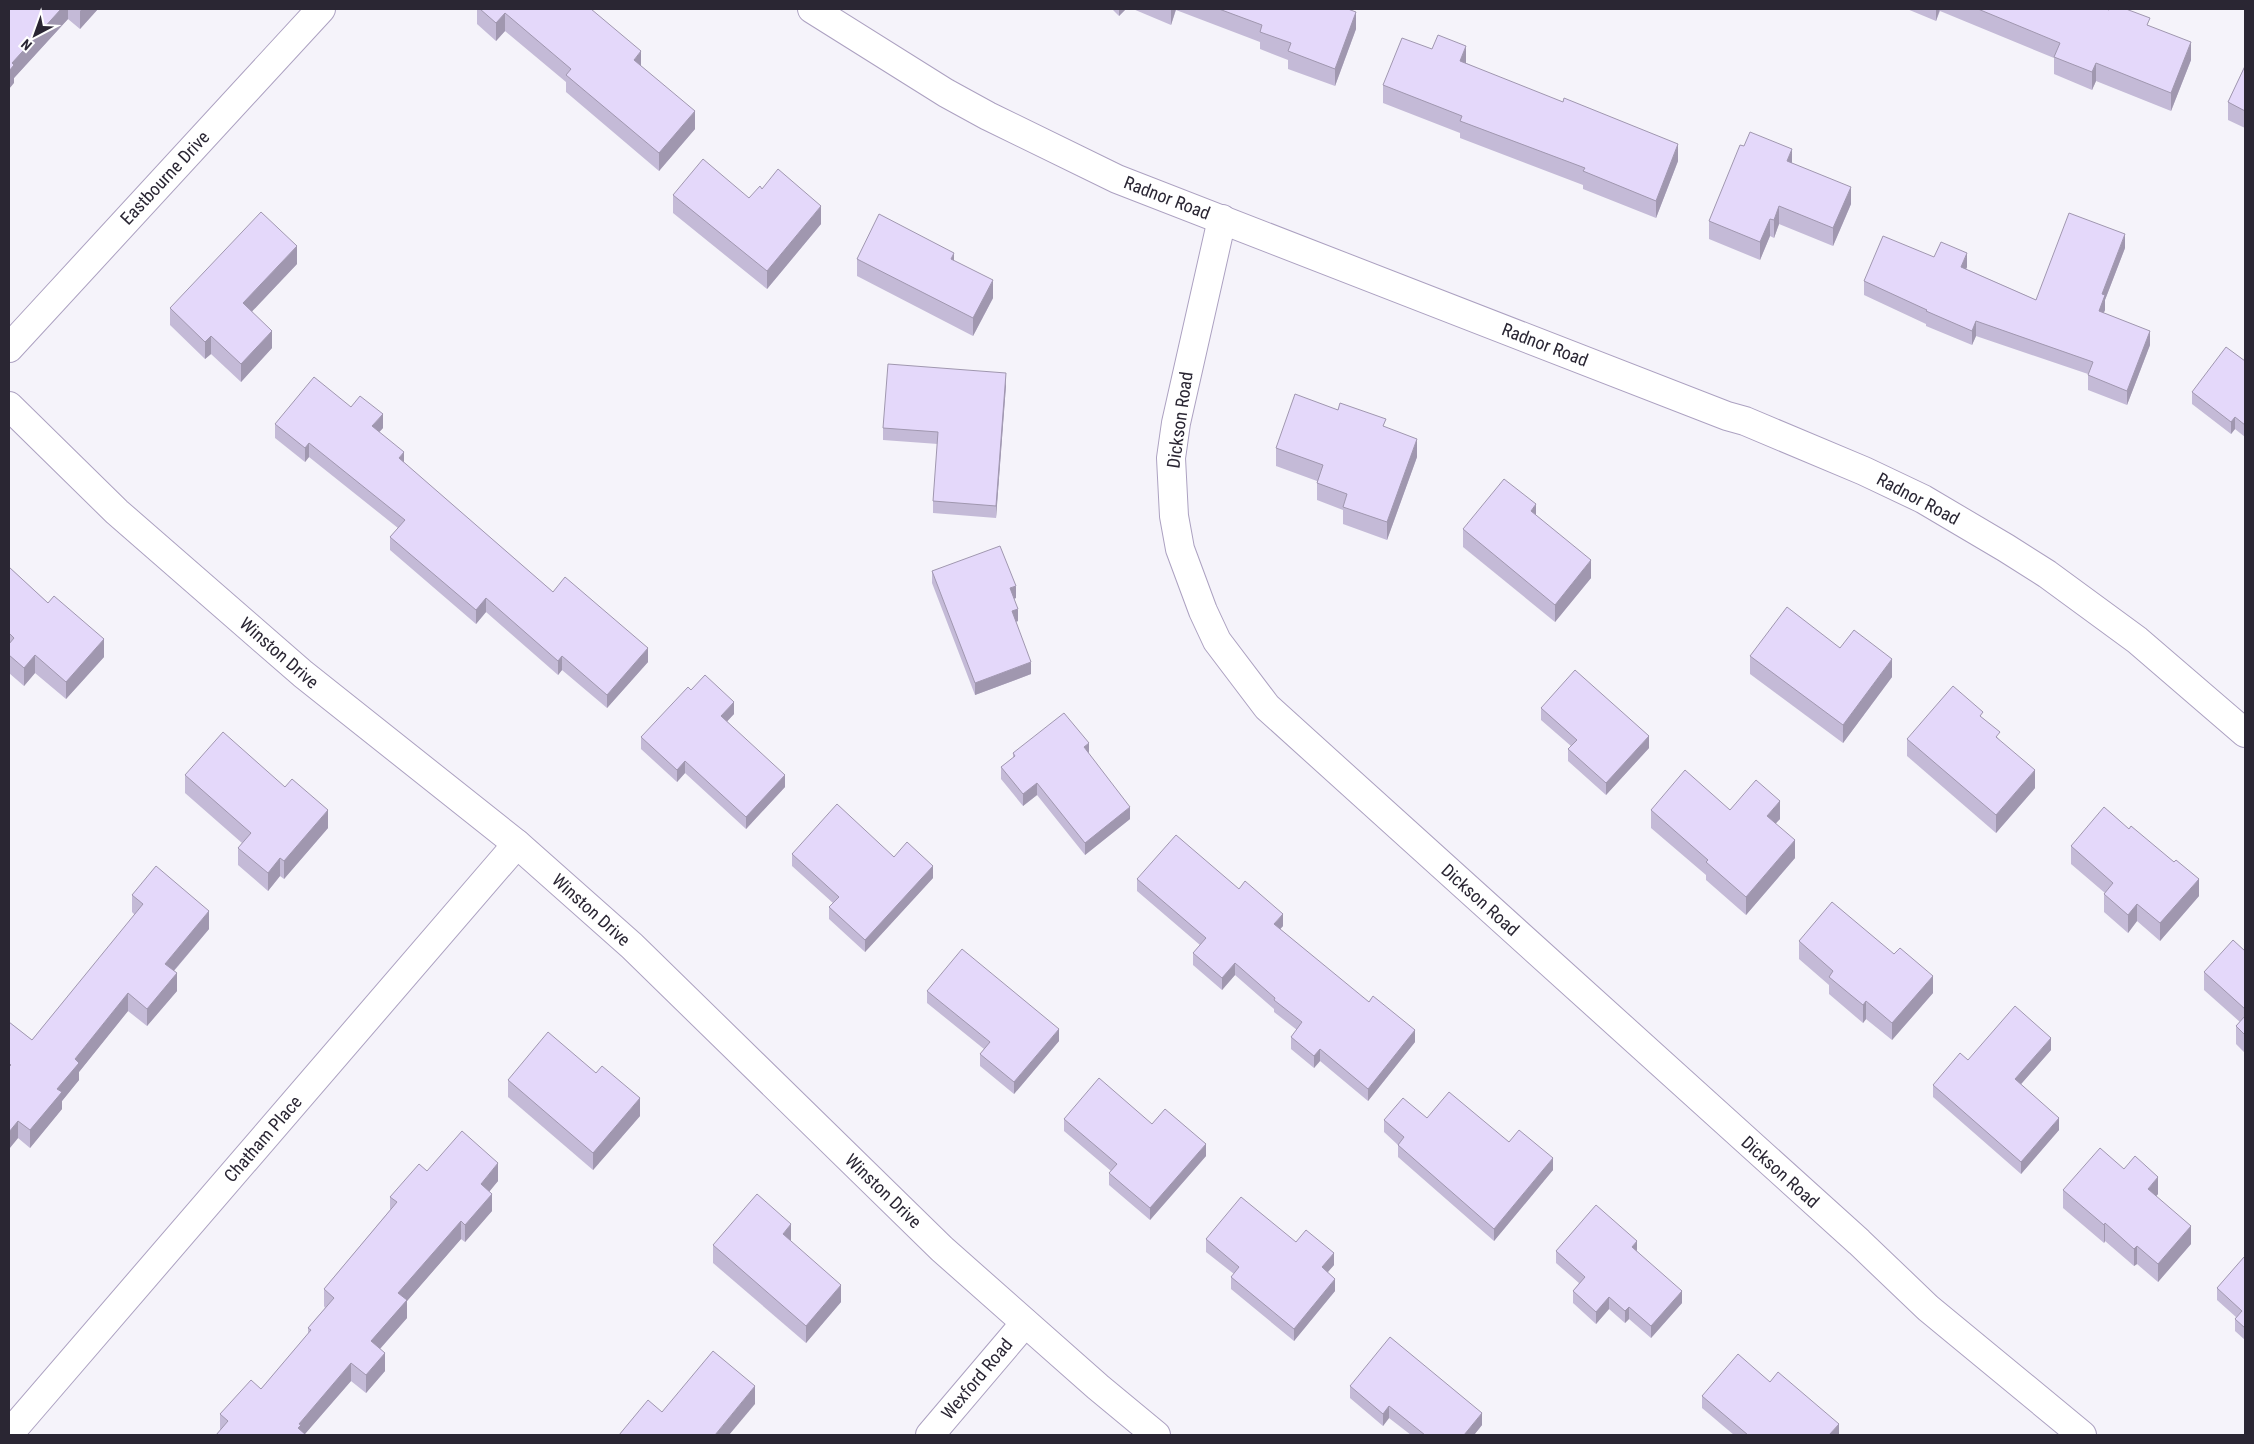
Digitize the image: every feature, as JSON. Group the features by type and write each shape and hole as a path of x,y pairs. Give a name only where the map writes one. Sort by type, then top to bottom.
{"street":[{"name":"Eastbourne Drive","path":"9,348 321,9"},
{"name":"Radnor Road","path":"812,9 946,93 988,116 1117,179 1727,416 1745,421 1864,471 1922,499 2047,574 2137,640 2245,733"},
{"name":"Dickson Road","path":"1222,219 1180,399 1171,475 1174,516 1180,549 1202,611 1217,641 1236,668 1267,707 1858,1242 1893,1276 2082,1435"},
{"name":"Winston Drive","path":"9,406 118,512 303,674 517,844 632,946 942,1249 1156,1435"},
{"name":"Chatham Place","path":"9,1434 517,844"},
{"name":"Wexford Road","path":"930,1435 1025,1323"}],"building":[{"path":"9,9 61,9 12,63 14,65 9,71"},
{"path":"480,9 591,9 641,51 634,60 695,111 659,153 566,75 571,69 505,13 496,23"},
{"path":"1219,9 1348,9 1356,12 1335,69 1288,51 1291,43 1260,32 1262,25"},
{"path":"1978,9 2126,9 2150,18 2147,25 2191,42 2171,93 2096,63 2092,72 2054,57 2060,43"},
{"path":"1438,35 1466,46 1460,61 1563,102 1564,98 1678,144 1656,201 1583,171 1585,168 1460,121 1462,116 1383,85 1402,38 1432,49"},
{"path":"2245,66 2245,111 2228,102"},
{"path":"1750,132 1792,149 1787,161 1851,187 1833,228 1779,206 1774,220 1770,219 1760,242 1709,221 1740,145 1744,146"},
{"path":"703,159 749,198 760,186 762,189 778,169 821,206 767,271 673,195"},
{"path":"261,212 297,246 243,303 272,331 241,364 211,336 205,342 170,308"},
{"path":"2069,213 2125,234 2102,294 2105,295 2099,311 2150,331 2127,391 2088,375 2093,362 1976,321 1972,331 1864,281 1883,236 1934,257 1941,242 1967,253 1961,267 2036,300"},
{"path":"879,214 954,253 951,259 993,280 973,318 857,259"},
{"path":"2226,347 2245,361 2245,425 2235,417 2231,422 2192,392"},
{"path":"888,364 1006,373 996,506 933,501 938,432 883,428"},
{"path":"314,377 351,407 360,396 383,414 372,426 404,452 399,458 553,592 565,577 648,648 607,695 562,656 558,661 486,598 476,610 390,537 405,520 309,443 305,448 275,424"},
{"path":"1295,394 1338,410 1340,403 1386,419 1383,426 1417,439 1387,522 1343,507 1347,494 1317,483 1323,465 1276,448"},
{"path":"1504,479 1536,504 1531,511 1591,560 1555,605 1463,529"},
{"path":"1000,546 1016,586 1010,588 1018,609 1012,611 1031,662 975,683 932,571"},
{"path":"9,567 48,603 54,596 104,639 66,682 35,655 24,668 9,655 9,644 14,638 9,633"},
{"path":"1787,607 1840,648 1854,630 1892,659 1843,725 1750,656"},
{"path":"1575,670 1649,736 1606,783 1568,749 1577,740 1541,708"},
{"path":"705,675 734,702 721,716 785,775 746,817 685,761 677,770 641,737 688,687 691,690"},
{"path":"1953,686 1983,712 1980,716 2000,732 1996,737 2035,770 1996,815 1907,739"},
{"path":"1064,713 1089,743 1084,747 1130,807 1085,843 1037,783 1023,794 1001,767 1015,756 1013,753"},
{"path":"223,732 285,787 292,779 328,810 284,861 280,858 268,873 238,848 251,833 185,775"},
{"path":"1685,770 1730,810 1756,780 1780,801 1767,816 1795,840 1746,897 1706,862 1708,860 1651,810"},
{"path":"837,804 894,857 907,842 933,866 865,940 829,907 839,897 792,854"},
{"path":"2104,807 2129,829 2131,826 2174,862 2176,860 2199,879 2160,923 2137,904 2128,915 2104,894 2113,883 2071,846"},
{"path":"1176,835 1239,889 1245,881 1283,914 1274,924 1369,1002 1373,996 1415,1030 1368,1089 1320,1049 1314,1056 1291,1037 1302,1022 1274,1000 1275,998 1235,963 1222,978 1193,953 1206,938 1137,879"},
{"path":"156,866 209,911 165,964 177,973 147,1009 128,993 75,1059 79,1063 57,1089 62,1092 30,1130 18,1121 9,1132 9,1067 11,1065 9,1063 9,1022 32,1040 143,904 132,895"},
{"path":"1832,902 1894,954 1900,948 1933,976 1892,1023 1866,1001 1863,1005 1829,977 1833,971 1799,941"},
{"path":"2233,940 2245,951 2245,1009 2204,972"},
{"path":"962,949 1059,1029 1014,1082 980,1054 990,1042 927,991"},
{"path":"2015,1006 2051,1038 2015,1079 2059,1118 2021,1162 1933,1085 1960,1053 1968,1060"},
{"path":"2245,1016 2245,1035 2236,1026"},
{"path":"548,1032 596,1073 602,1066 640,1098 593,1153 508,1080"},
{"path":"1099,1078 1152,1124 1165,1109 1206,1144 1150,1208 1109,1173 1117,1164 1064,1119"},
{"path":"1449,1092 1509,1142 1519,1130 1553,1158 1494,1229 1398,1145 1404,1137 1384,1120 1403,1098 1427,1118"},
{"path":"462,1131 498,1163 481,1184 492,1194 465,1225 461,1221 398,1293 407,1300 371,1341 385,1353 366,1375 351,1363 299,1424 301,1425 298,1428 306,1435 216,1435 228,1421 220,1414 251,1380 261,1389 311,1330 308,1328 334,1298 324,1289 397,1202 390,1197 419,1164 427,1171"},
{"path":"2100,1148 2124,1169 2135,1156 2158,1177 2148,1189 2191,1226 2158,1264 2137,1246 2134,1249 2063,1190"},
{"path":"757,1194 791,1224 783,1234 841,1285 806,1326 713,1245"},
{"path":"1241,1197 1296,1242 1306,1230 1334,1253 1322,1267 1335,1279 1294,1329 1231,1277 1239,1267 1206,1239"},
{"path":"1596,1205 1637,1241 1632,1247 1682,1291 1651,1326 1629,1307 1625,1311 1609,1297 1596,1312 1573,1291 1585,1277 1556,1251"},
{"path":"2244,1257 2245,1328 2235,1319 2242,1311 2217,1288"},
{"path":"1390,1337 1482,1413 1464,1435 1425,1435 1389,1406 1383,1414 1350,1386"},
{"path":"713,1351 755,1386 715,1435 619,1435 648,1400 662,1412"},
{"path":"1738,1354 1770,1382 1778,1372 1839,1424 1829,1435 1748,1435 1702,1396"}]}
